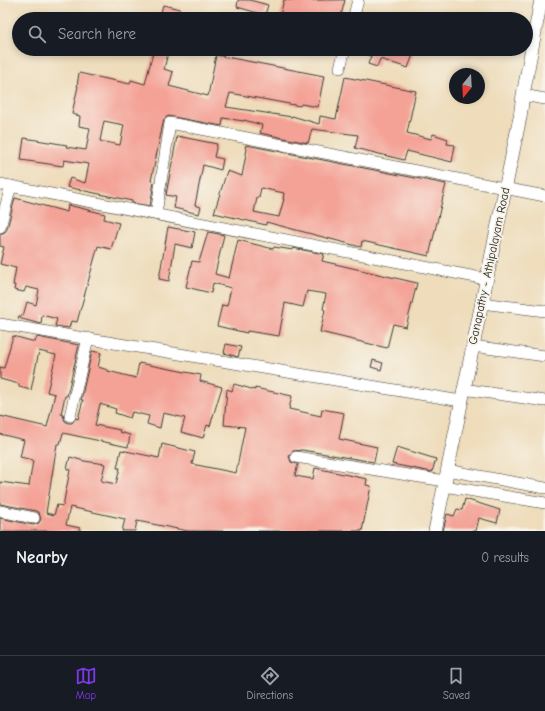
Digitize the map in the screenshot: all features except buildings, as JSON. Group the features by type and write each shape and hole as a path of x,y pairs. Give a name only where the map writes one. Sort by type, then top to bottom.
{"main road":[{"name":"Ganapathy - Athipalayam Road","path":"533,42 541,0"},
{"name":"Ganapathy - Athipalayam Road","path":"435,531 520,117 530,56"}],"street":[{"path":"355,12 358,0"},
{"path":"340,68 343,56"},
{"path":"523,95 545,99"},
{"path":"156,214 170,123 545,196"},
{"path":"0,227 5,185 486,279"},
{"path":"482,303 545,311"},
{"path":"0,324 462,395 545,401"},
{"path":"70,416 88,338"},
{"path":"472,346 545,356"},
{"path":"296,457 445,479 545,488"},
{"path":"445,479 545,503"},
{"path":"0,511 34,518"}]}
